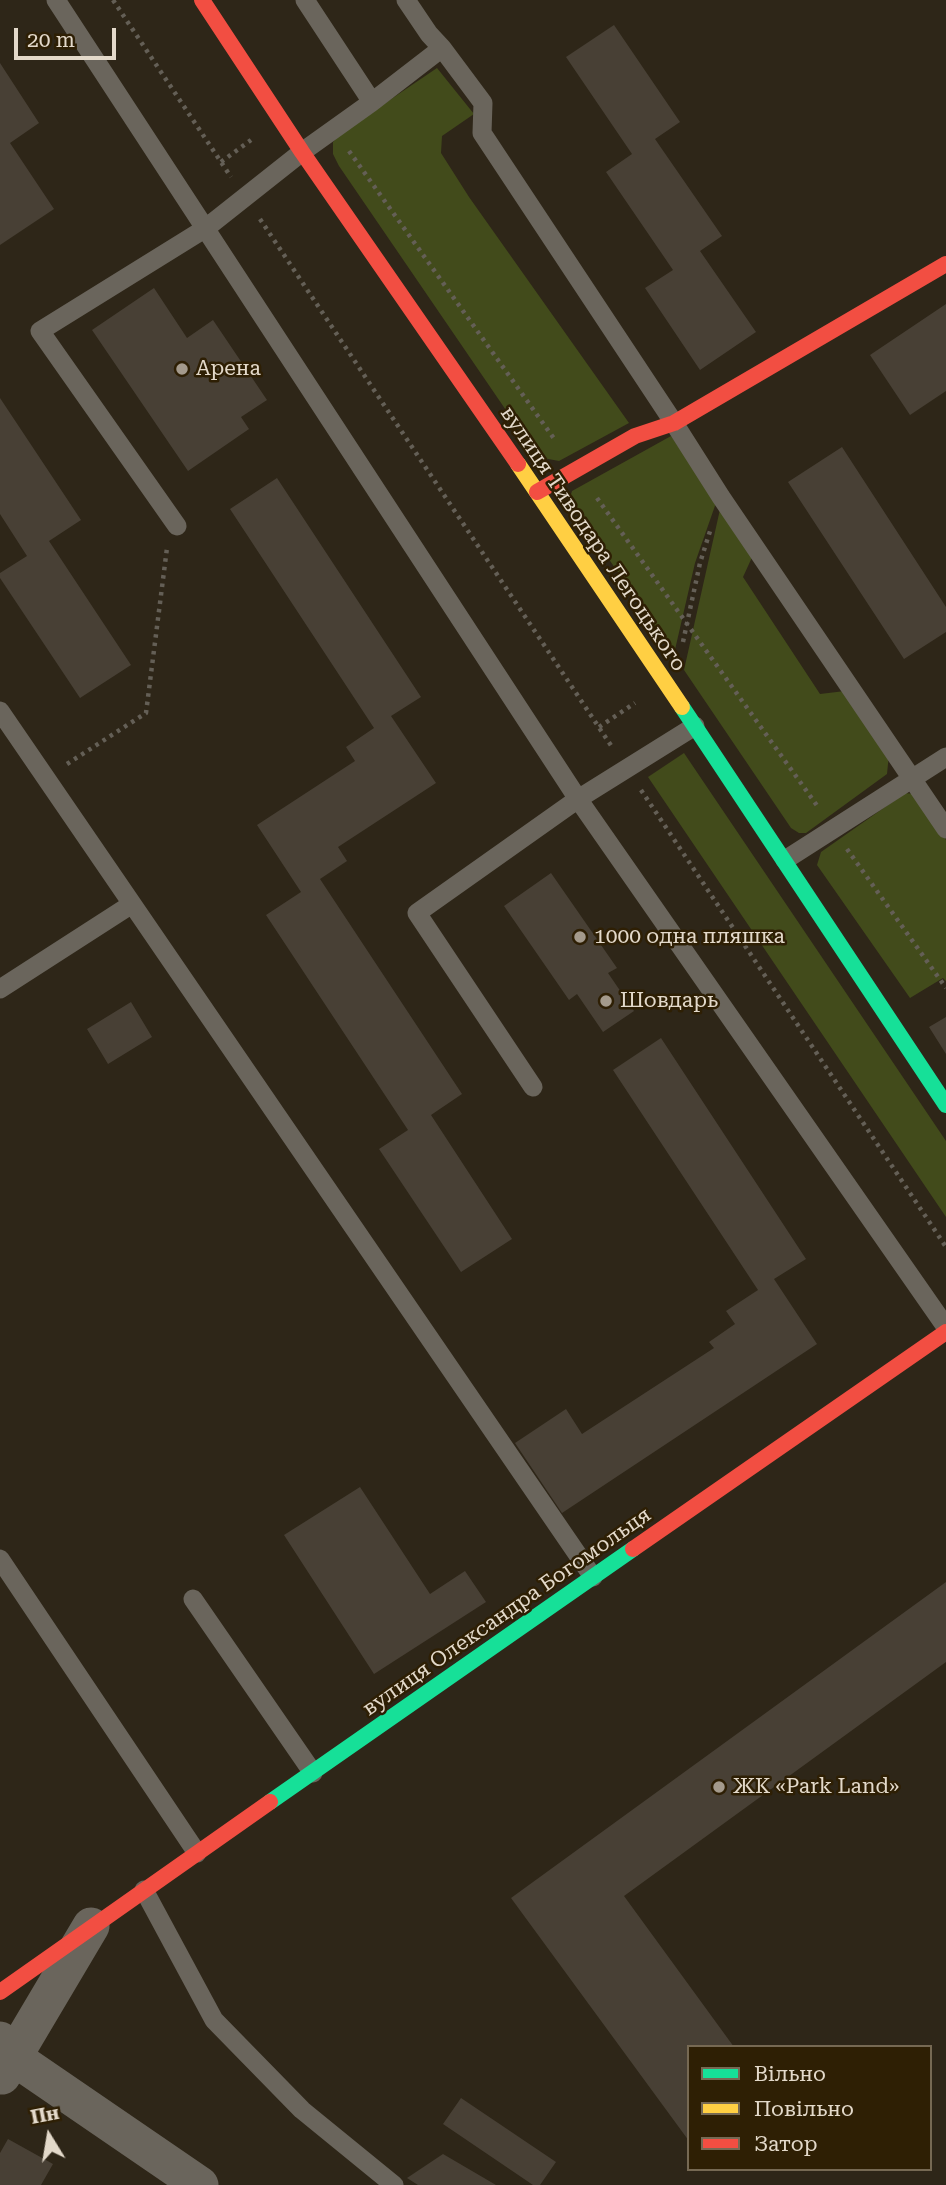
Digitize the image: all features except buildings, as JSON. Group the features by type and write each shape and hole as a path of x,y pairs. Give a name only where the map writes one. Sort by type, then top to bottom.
{"street":[{"name":"вулиця Тиводара Легоцького","path":"202,0 302,152 695,726 946,1105"},
{"path":"537,492 635,436 674,423 946,264"},
{"name":"вулиця Олександра Богомольця","path":"0,1992 946,1332"},
{"path":"91,1926 4,2059 200,2185"}],"lane":[{"path":"57,0 578,799 946,1326"},
{"path":"305,0 372,102"},
{"path":"406,0 483,103 482,133 721,497 946,828"},
{"path":"174,521 40,331 206,229 302,152 442,48"},
{"path":"0,711 593,1577"},
{"path":"533,1087 416,913 578,799 695,726"},
{"path":"0,734 20,741"},
{"path":"785,860 946,757"},
{"path":"0,989 132,904"},
{"path":"0,1559 197,1853"},
{"path":"193,1600 313,1773"},
{"path":"144,1890 214,2020 302,2110 394,2185"}],"path":[{"path":"113,0 946,1247"},
{"path":"221,162 257,136"},
{"path":"682,643 700,563 721,497"},
{"path":"45,777 146,713 174,521"},
{"path":"599,727 644,696"}],"green space":[{"path":"437,68 474,114 442,136 441,153 469,197 629,423 559,461 538,457 333,154 333,142 341,133"},
{"path":"671,436 717,500 695,563 674,654 569,501 572,491"},
{"path":"721,505 754,553 743,577 820,694 845,691 889,754 887,774 806,833 799,833 791,828 684,670"},
{"path":"684,753 946,1141 946,1217 648,777"},
{"path":"905,793 914,794 946,840 946,981 943,978 910,998 817,865 821,852"}],"traffic: fast":[{"path":"682,707 946,1105"},
{"path":"270,1802 633,1549"}],"traffic: slow":[{"path":"518,464 682,707"}],"traffic: jam":[{"path":"202,0 302,152 518,464"},
{"path":"537,492 635,436 674,423 946,264"},
{"path":"633,1549 946,1332"},
{"path":"0,1992 270,1802"}],"place":[{"name":"Арена","path":"182,369"},
{"name":"1000 одна пляшка","path":"580,937"},
{"name":"Шовдарь","path":"606,1001"},
{"name":"ЖК «Park Land»","path":"719,1787"}]}
